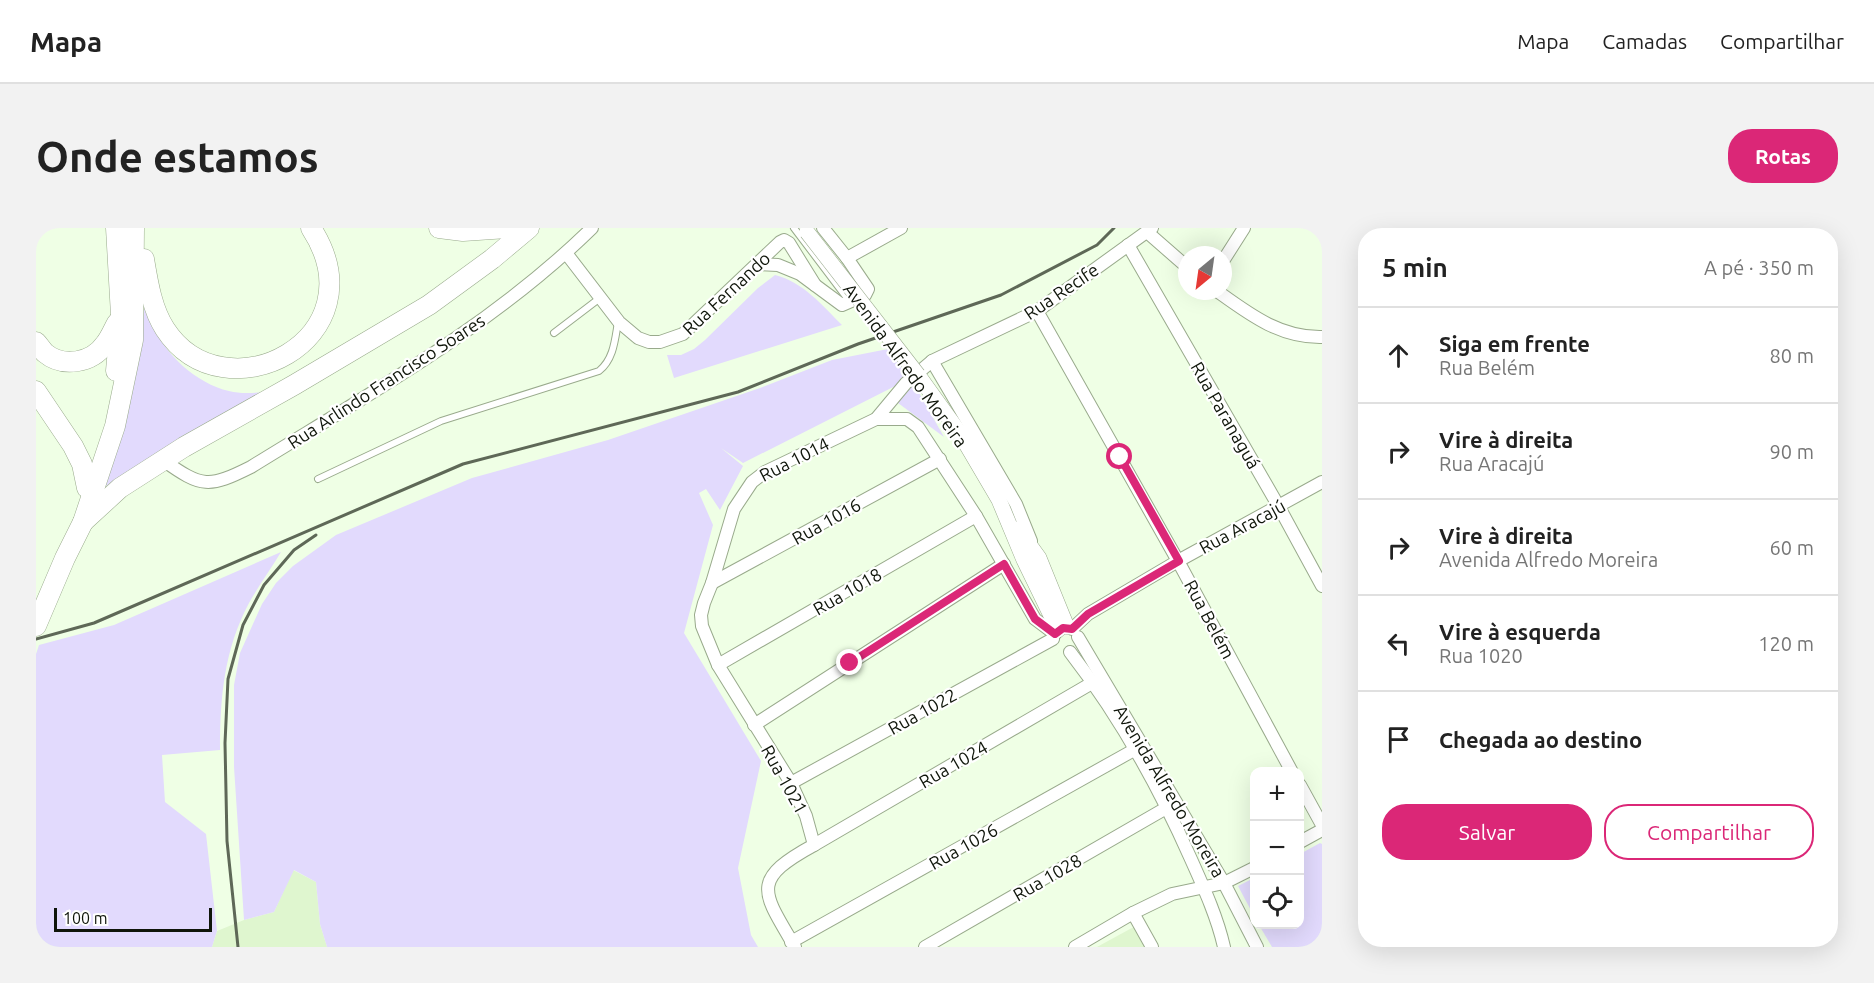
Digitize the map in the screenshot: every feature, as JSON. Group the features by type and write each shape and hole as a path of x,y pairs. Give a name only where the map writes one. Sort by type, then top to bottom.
{"highway":[{"path":"65,558 68,541 100,449 115,378 121,315 116,228"},
{"path":"136,228 157,313 164,328 176,343 190,355 212,364 249,368 269,363 298,348 318,326 324,314 328,297 328,264 324,250 311,228"},
{"path":"36,626 83,522 115,426 133,340 136,228"},
{"path":"439,228 507,228"},
{"path":"83,522 120,488 164,460 419,311 492,259 529,228"},
{"path":"36,342 45,353 58,360 75,363 90,357 104,346 121,315"},
{"path":"36,391 73,446 82,464 87,488"}],"street":[{"name":"Rua Arlindo Francisco Soares","path":"164,460 188,478 212,483 227,479 251,467 448,344 495,311 566,253 592,228"},
{"path":"758,264 778,265 788,269 815,285 839,305 865,294 868,289 823,228"},
{"path":"847,258 901,228"},
{"path":"1232,247 1244,228"},
{"name":"Avenida Alfredo Moreira","path":"802,229 940,404 1000,503 1039,558"},
{"path":"1149,230 1178,258"},
{"name":"Rua Recife","path":"932,361 1037,310 1149,230"},
{"name":"Rua Fernando","path":"566,253 619,322 638,338 649,342 660,342 684,334 784,240 789,243 815,285"},
{"name":"Rua Paranaguá","path":"1128,244 1322,586"},
{"path":"1229,300 1277,330 1306,337 1322,337"},
{"name":"Rua Belém","path":"1037,310 1179,561 1290,767"},
{"name":"Avenida Alfredo Moreira","path":"932,361 1016,504 1039,558 1064,633"},
{"name":"Rua 1014","path":"718,665 702,626 701,615 734,509 752,482 765,472 876,419 906,383 932,361"},
{"name":"Avenida Alfredo Moreira","path":"876,419 907,419 918,427 976,516 1035,619 1064,633"},
{"name":"Rua 1016","path":"712,583 940,459"},
{"name":"Rua Aracajú","path":"1064,633 1088,614 1322,482"},
{"name":"Avenida Alfredo Moreira","path":"1000,503 1024,560 1064,633 1224,883 1257,947"},
{"name":"Rua 1018","path":"718,665 976,516"},
{"path":"754,725 1004,564"},
{"path":"1064,633 1077,646 1070,652"},
{"name":"Avenida Alfredo Moreira","path":"1064,633 1054,644 1060,651 1070,652 1092,683 1168,807 1204,888 1224,947"},
{"name":"Rua 1022","path":"791,783 1064,633"},
{"name":"Rua 1021","path":"718,665 791,783 806,816 814,845"},
{"name":"Rua 1024","path":"814,845 1092,683"},
{"name":"Rua 1026","path":"793,944 1134,750"},
{"path":"1304,793 1322,827 1304,839"},
{"name":"Rua 1028","path":"925,947 1168,807"},
{"path":"793,944 768,897 768,887 778,867 814,845"},
{"path":"1074,947 1133,913 1172,894 1224,883 1250,870"},
{"path":"1133,913 1152,947"}],"lane":[{"path":"802,229 850,302"},
{"path":"554,333 600,298"},
{"path":"318,479 441,421 599,371 611,356 619,322"}],"shaded area":[{"path":"775,275 803,289 842,325 674,378 667,355 681,355 694,349 758,288"},
{"path":"146,294 157,333 172,355 193,374 205,382 235,392 276,391 104,487 120,440 131,392"},
{"path":"888,349 909,379 743,463 721,448 743,466 720,510 706,489 699,493 713,525 684,633 761,761 738,868 751,935 758,947 327,947 320,924 316,882 294,870 274,912 244,920 234,767 234,685 240,653 262,604 276,583 293,566 336,535 472,478 608,440 760,388 832,360"},
{"path":"914,384 944,437 894,400"},
{"path":"281,552 249,603 234,638 225,674 220,750 162,755 165,802 206,834 217,931 212,947 36,947 36,654 39,645 114,625"},
{"path":"1322,844 1322,940 1309,947 1272,947 1261,929 1304,929 1304,852"},
{"path":"293,870 316,882 320,924 327,947 212,947 217,931 244,920 274,912"},
{"path":"1250,880 1250,908 1238,886"},
{"path":"1134,927 1146,947 1097,947 1130,929"}],"railway":[{"path":"36,639 94,623 463,464 738,392 858,344 1001,295 1097,245 1114,228"},
{"path":"238,947 227,841 225,743 228,679 243,625 264,585 294,550 316,535"}],"route":[{"path":"850,663 1004,564 1035,619 1055,634 1063,628 1072,629 1088,614 1179,561 1120,457"}]}
